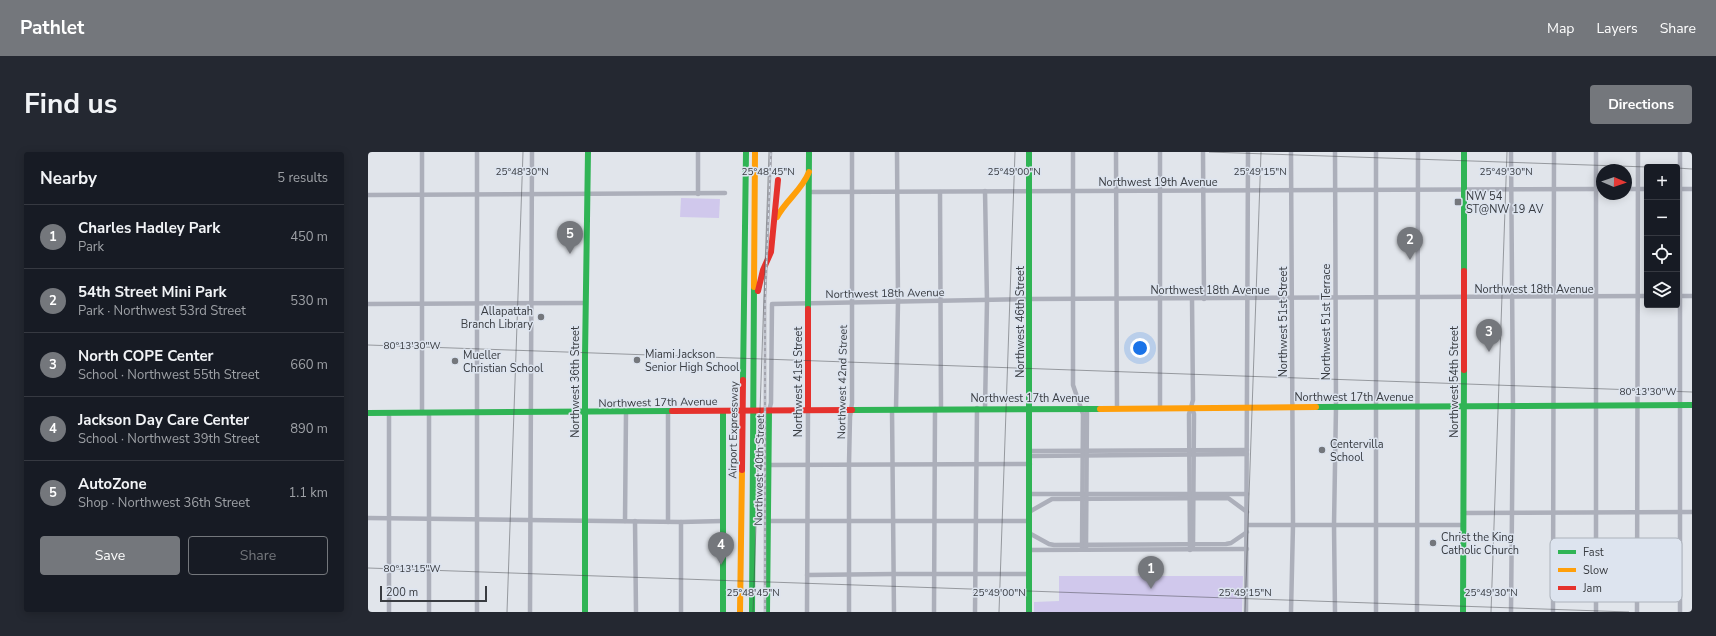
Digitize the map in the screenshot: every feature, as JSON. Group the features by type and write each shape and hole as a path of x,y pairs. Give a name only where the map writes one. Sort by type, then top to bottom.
{"main road":[{"name":"Northwest 36th Street","path":"585,612 585,413 588,152"},
{"name":"Airport Expressway","path":"752,612 755,152"},
{"name":"Northwest 41st Street","path":"808,410 807,304 809,152"},
{"name":"Northwest 46th Street","path":"1029,152 1029,612"},
{"name":"Northwest 54th Street","path":"1463,612 1464,152"},
{"name":"Airport Expressway","path":"740,612 744,400 745,154"},
{"path":"774,228 779,212 803,186 809,172"},
{"path":"754,307 764,270 771,252 778,180"},
{"name":"Northwest 17th Avenue","path":"368,413 585,413 977,408 1554,407 1692,405"},
{"path":"723,411 723,612"},
{"name":"Northwest 40th Street","path":"767,612 768,411"}],"street":[{"path":"422,152 422,413"},
{"path":"477,152 477,612"},
{"path":"530,612 529,520 532,152"},
{"path":"698,152 698,194"},
{"name":"Northwest 42nd Street","path":"850,612 848,575 850,521 849,464 851,410 852,152"},
{"path":"894,612 894,521 892,464 898,302 896,192 897,152"},
{"path":"1073,152 1073,385 1084,408 1084,547"},
{"path":"1116,152 1117,408"},
{"path":"1160,152 1160,408"},
{"path":"1203,152 1204,299"},
{"path":"1246,612 1248,152"},
{"name":"Northwest 51st Street","path":"1291,152 1293,525 1291,612"},
{"name":"Northwest 51st Terrace","path":"1335,152 1335,612"},
{"path":"1376,152 1378,407 1376,612"},
{"path":"1417,612 1418,152"},
{"path":"1511,152 1513,407 1511,612"},
{"path":"1553,538 1554,152"},
{"path":"1596,152 1596,164"},
{"path":"1638,152 1638,538"},
{"path":"1679,164 1680,152"},
{"name":"Northwest 19th Avenue","path":"809,192 1596,189"},
{"path":"1632,189 1644,189"},
{"path":"1680,189 1692,189"},
{"path":"985,191 987,301 985,408"},
{"path":"934,612 934,464 938,409 940,192"},
{"path":"368,195 725,193"},
{"path":"1595,538 1596,200"},
{"path":"1678,200 1679,272"},
{"name":"Northwest 18th Avenue","path":"772,304 1030,299 1554,298 1644,296"},
{"path":"1680,296 1692,296"},
{"path":"1191,550 1191,429 1194,414 1192,408 1192,299"},
{"path":"368,304 586,303"},
{"name":"Northwest 40th Street","path":"768,411 771,403 772,304"},
{"path":"1679,308 1680,538"},
{"path":"975,612 977,408"},
{"name":"Northwest 41st Street","path":"807,612 808,410"},
{"path":"625,521 626,412"},
{"path":"668,412 668,522"},
{"path":"389,413 389,612"},
{"path":"429,413 429,612"},
{"path":"1030,453 1247,452"},
{"path":"768,465 1030,464"},
{"path":"1030,494 1052,497 1138,497 1228,496 1247,494"},
{"path":"1228,496 1247,512"},
{"path":"1029,512 1052,497"},
{"path":"1463,513 1692,512"},
{"path":"368,518 430,520 723,521"},
{"path":"635,521 636,612"},
{"path":"768,521 1029,521"},
{"path":"681,522 681,612"},
{"path":"1247,525 1463,525"},
{"path":"1029,550 1049,547 1170,547 1191,550 1225,546 1247,532"},
{"path":"1029,533 1049,547"},
{"path":"1170,547 1191,543 1247,549"},
{"path":"807,575 1029,574"},
{"path":"1596,602 1596,612"},
{"path":"1637,602 1637,612"}],"shaded area":[{"path":"681,198 720,199 719,218 680,217"},
{"path":"1059,576 1243,576 1242,612 1034,612 1034,602 1059,601"}],"railway":[{"path":"765,612 765,300 771,152"}],"traffic: fast":[{"path":"585,612 585,356 588,152"},
{"path":"743,380 746,152"},
{"path":"808,309 809,152"},
{"path":"1029,152 1029,612"},
{"path":"1464,152 1464,271"},
{"path":"752,612 754,287"},
{"path":"1463,612 1464,370"},
{"path":"1316,407 1692,405"},
{"path":"852,410 1100,409"},
{"path":"368,413 672,411"},
{"path":"723,411 723,612"},
{"path":"767,612 769,411"}],"traffic: slow":[{"path":"754,287 755,152"},
{"path":"777,217 802,184 809,172"},
{"path":"1100,409 1316,407"},
{"path":"740,612 742,470"}],"traffic: jam":[{"path":"758,291 763,270 771,252 778,180"},
{"path":"1464,271 1464,370"},
{"path":"808,309 808,410"},
{"path":"742,470 743,380"},
{"path":"672,411 852,410"}],"place":[{"name":"NW 54 ST@NW 19 AV","path":"1458,202"},
{"name":"AutoZone","path":"570,254"},
{"name":"54th Street Mini Park","path":"1410,260"},
{"name":"Allapattah Branch Library","path":"541,317"},
{"name":"North COPE Center","path":"1489,352"},
{"name":"Miami Jackson Senior High School","path":"637,360"},
{"name":"Mueller Christian School","path":"455,361"},
{"name":"Centervilla School","path":"1322,450"},
{"name":"Christ the King Catholic Church","path":"1433,543"},
{"name":"Jackson Day Care Center","path":"721,565"},
{"name":"Charles Hadley Park","path":"1151,589"}]}
